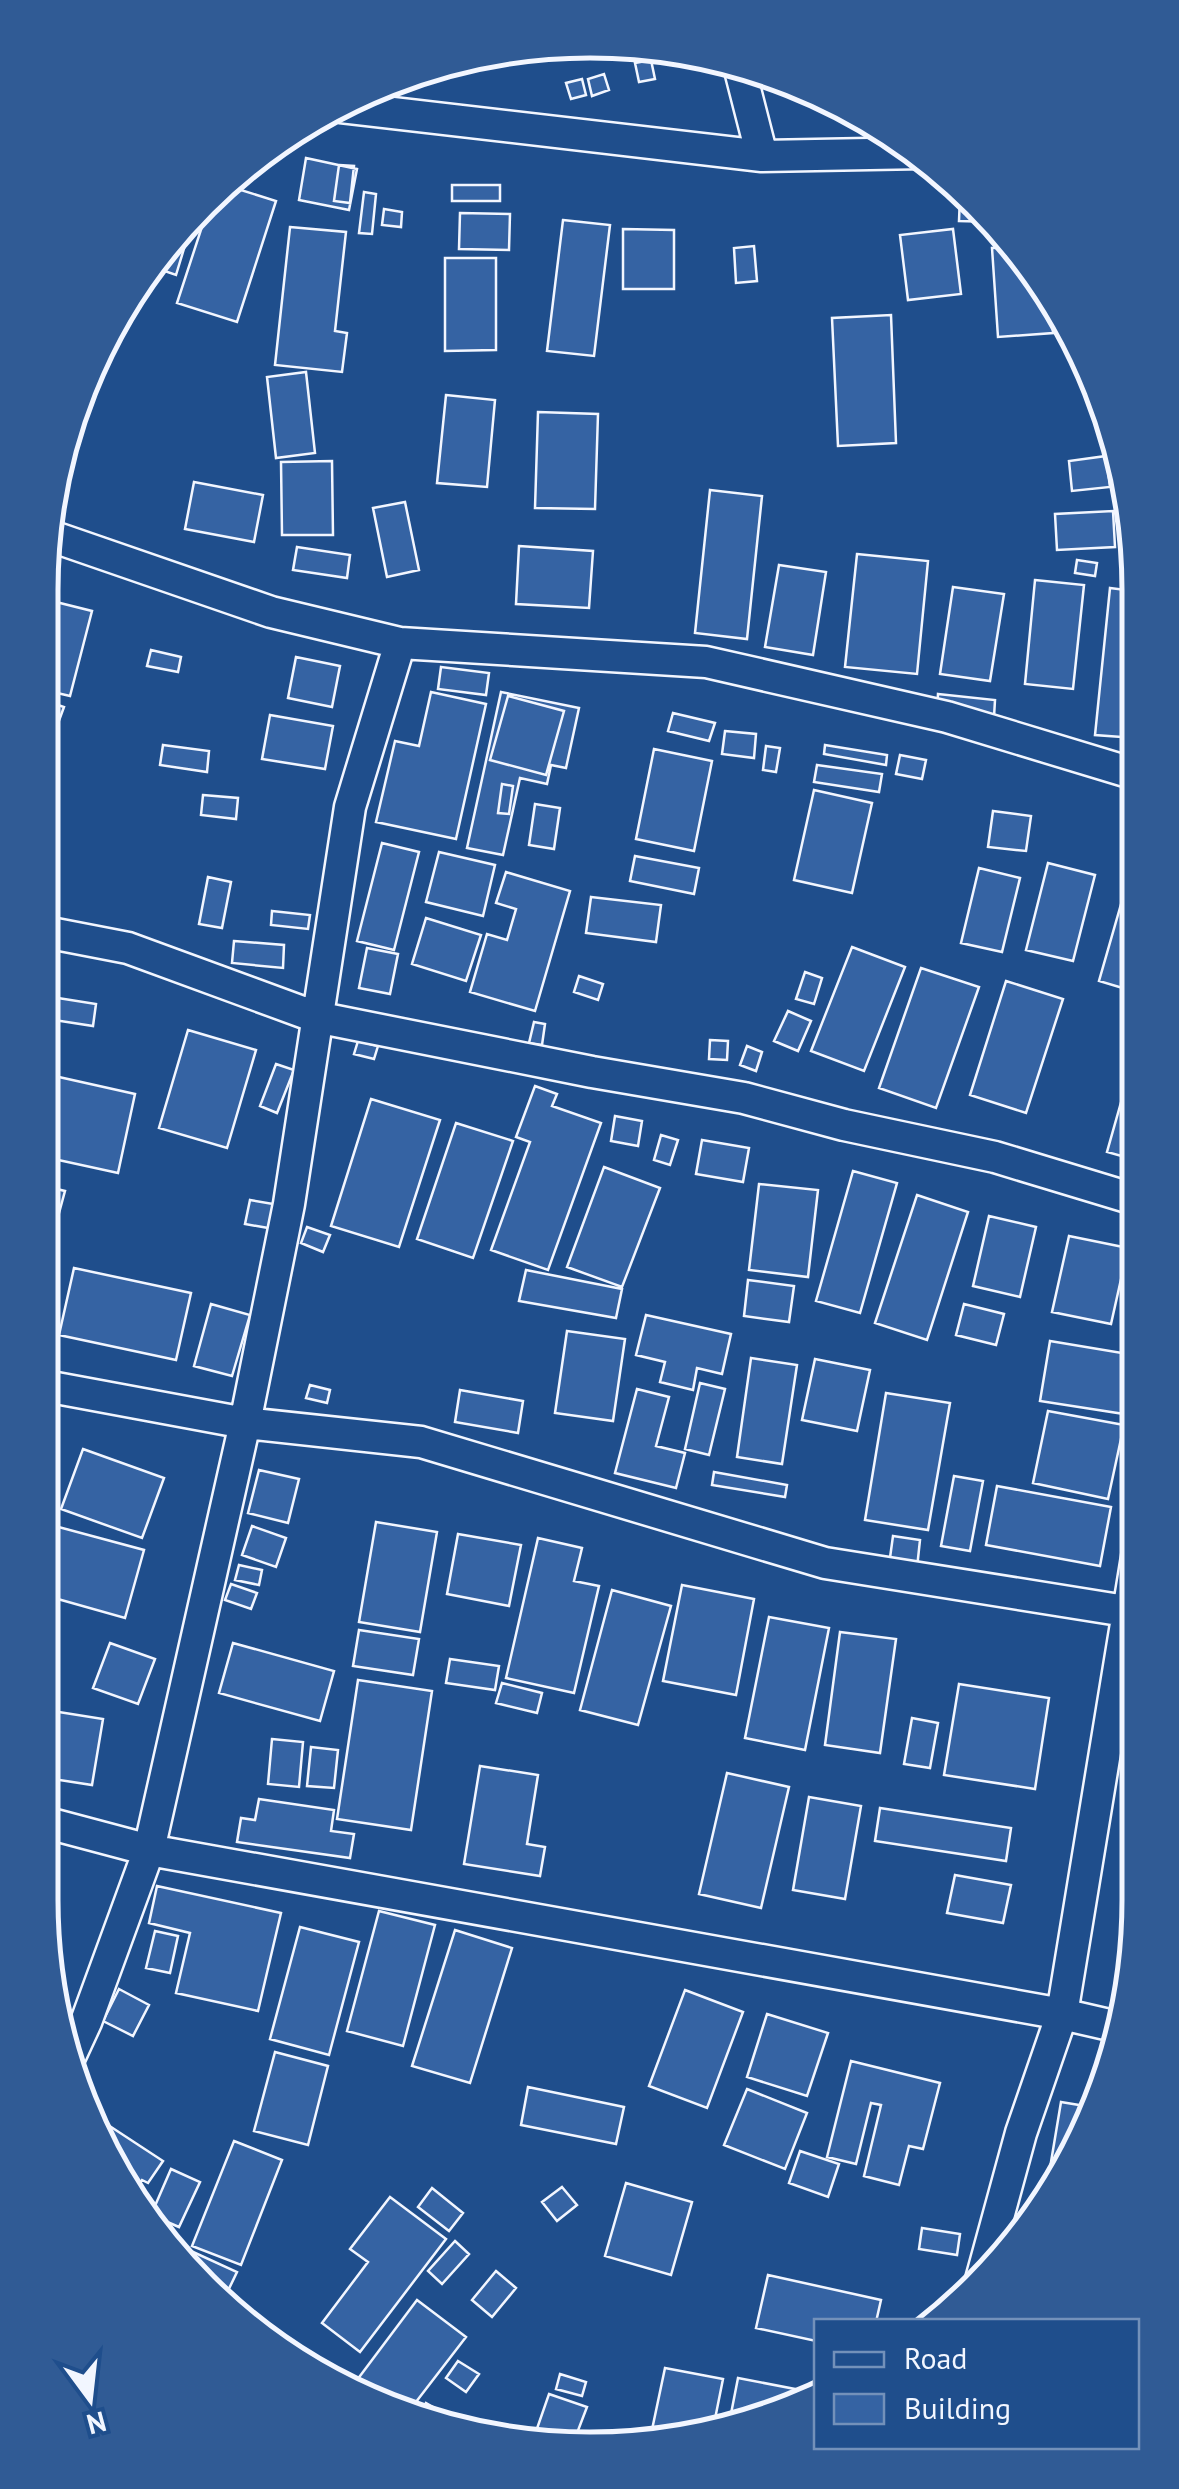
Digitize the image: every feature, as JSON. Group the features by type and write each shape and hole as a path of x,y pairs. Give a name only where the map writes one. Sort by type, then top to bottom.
{"street":[{"path":"743,81 762,156"},
{"path":"360,109 762,156 894,154"},
{"path":"60,540 272,612 400,643 706,662 947,717 1122,770"},
{"path":"77,2039 149,1850 245,1423 288,1204 350,807 400,643"},
{"path":"58,934 128,948 316,1017 744,1098 844,1125 995,1156 1122,1196"},
{"path":"58,1388 245,1423 421,1442 825,1563 1122,1609"},
{"path":"989,2250 1021,2132 1062,2014 1122,1669"},
{"path":"58,1826 149,1850 1106,2024"}],"building":[{"path":"651,61 655,79 639,82 635,63"},
{"path":"604,74 609,90 592,96 588,79"},
{"path":"582,79 586,95 571,99 566,83"},
{"path":"306,158 357,169 349,210 299,200"},
{"path":"339,165 354,166 350,203 334,201"},
{"path":"452,185 500,185 500,201 452,201"},
{"path":"240,190 276,201 237,322 177,303 203,225 213,213"},
{"path":"364,192 376,194 372,234 359,233"},
{"path":"960,207 973,221 959,221"},
{"path":"384,209 402,212 401,227 382,225"},
{"path":"460,213 510,214 509,250 459,249"},
{"path":"563,220 610,225 594,356 547,351"},
{"path":"290,227 346,232 335,331 347,333 342,372 275,365"},
{"path":"623,229 674,230 674,289 623,289"},
{"path":"953,229 961,294 908,300 900,235"},
{"path":"185,245 176,275 164,271"},
{"path":"754,246 757,281 736,283 734,248"},
{"path":"992,248 997,248 1012,266 1053,333 998,337"},
{"path":"445,258 496,258 496,350 445,351"},
{"path":"891,315 896,443 838,446 832,318"},
{"path":"306,372 315,453 276,458 267,377"},
{"path":"446,395 495,400 487,487 437,483"},
{"path":"538,412 598,414 595,509 535,508"},
{"path":"1104,456 1110,487 1072,491 1069,461"},
{"path":"332,461 333,535 282,535 281,462"},
{"path":"194,482 263,495 254,542 185,529"},
{"path":"710,490 762,496 747,639 695,633"},
{"path":"405,502 419,570 387,577 373,508"},
{"path":"1113,511 1115,547 1057,550 1055,514"},
{"path":"519,546 593,551 589,608 516,604"},
{"path":"297,547 350,555 347,578 293,570"},
{"path":"857,554 928,561 917,674 845,667"},
{"path":"1077,560 1097,563 1095,576 1075,573"},
{"path":"779,565 826,572 813,655 765,647"},
{"path":"1035,580 1084,585 1073,689 1025,684"},
{"path":"953,587 1004,594 990,681 940,674"},
{"path":"1110,588 1122,589 1122,737 1095,735"},
{"path":"58,602 92,611 70,696 58,693"},
{"path":"151,650 181,657 178,672 147,666"},
{"path":"296,657 340,666 332,707 288,698"},
{"path":"441,667 489,673 486,695 438,689"},
{"path":"431,692 486,704 456,839 376,822 395,741 419,746"},
{"path":"501,692 579,708 566,768 551,765 547,784 520,778 503,855 467,848"},
{"path":"938,694 995,700 994,717 937,710"},
{"path":"508,696 564,711 546,775 490,760"},
{"path":"673,713 715,723 709,741 668,731"},
{"path":"270,715 333,726 325,769 262,759"},
{"path":"725,731 756,734 754,758 722,754"},
{"path":"163,745 209,751 207,772 160,765"},
{"path":"825,745 887,755 886,765 824,754"},
{"path":"766,746 780,748 776,772 763,770"},
{"path":"654,749 712,761 694,851 636,839"},
{"path":"900,755 926,760 922,779 896,774"},
{"path":"817,765 882,774 879,792 814,782"},
{"path":"502,784 513,786 509,814 498,813"},
{"path":"814,790 872,803 852,893 794,880"},
{"path":"203,795 238,798 236,819 201,815"},
{"path":"535,804 560,808 554,849 529,845"},
{"path":"993,811 1031,816 1026,851 988,847"},
{"path":"382,843 419,852 394,950 357,941"},
{"path":"439,852 495,865 483,916 426,902"},
{"path":"635,856 699,868 694,894 630,881"},
{"path":"1048,863 1095,875 1073,961 1026,950"},
{"path":"979,868 1020,878 1002,952 961,943"},
{"path":"506,872 570,891 535,1011 470,992 487,934 507,940 516,909 496,903"},
{"path":"208,877 231,882 222,928 199,924"},
{"path":"591,897 661,905 656,942 586,933"},
{"path":"1122,901 1122,988 1099,981"},
{"path":"272,911 310,915 308,929 271,925"},
{"path":"426,918 481,935 466,981 412,964"},
{"path":"234,941 284,945 283,968 232,963"},
{"path":"852,947 905,967 864,1071 811,1051"},
{"path":"367,948 398,954 390,994 359,988"},
{"path":"921,968 979,987 936,1108 879,1088"},
{"path":"805,972 822,978 814,1004 796,999"},
{"path":"579,976 603,984 598,1000 574,992"},
{"path":"1006,981 1063,999 1026,1113 970,1095"},
{"path":"58,998 96,1004 93,1026 58,1021"},
{"path":"788,1011 811,1021 798,1051 774,1041"},
{"path":"534,1022 545,1024 542,1045 529,1043"},
{"path":"188,1030 256,1050 227,1148 159,1128"},
{"path":"710,1040 728,1041 727,1060 709,1059"},
{"path":"358,1041 378,1046 374,1059 354,1054"},
{"path":"747,1046 762,1052 756,1071 740,1065"},
{"path":"276,1064 294,1070 277,1113 260,1106"},
{"path":"58,1077 135,1094 118,1173 58,1160"},
{"path":"535,1086 557,1094 552,1106 601,1123 548,1270 491,1250 530,1142 516,1137"},
{"path":"371,1099 440,1120 399,1247 331,1226"},
{"path":"1122,1099 1122,1156 1107,1152"},
{"path":"615,1116 642,1121 638,1146 611,1141"},
{"path":"456,1123 513,1141 473,1258 417,1239"},
{"path":"661,1135 678,1140 670,1165 654,1160"},
{"path":"702,1140 749,1148 743,1182 696,1174"},
{"path":"604,1167 660,1188 622,1287 567,1267"},
{"path":"853,1171 897,1183 860,1313 816,1301"},
{"path":"759,1184 818,1190 808,1277 749,1270"},
{"path":"58,1189 65,1191 58,1217"},
{"path":"917,1195 968,1212 927,1340 875,1323"},
{"path":"250,1200 279,1205 274,1229 245,1224"},
{"path":"989,1216 1036,1227 1020,1297 973,1286"},
{"path":"307,1227 330,1235 323,1252 301,1243"},
{"path":"1069,1236 1122,1247 1122,1275 1111,1324 1052,1312"},
{"path":"74,1268 191,1293 176,1360 59,1335"},
{"path":"526,1270 622,1289 616,1318 519,1301"},
{"path":"748,1280 794,1286 789,1322 744,1316"},
{"path":"211,1304 250,1315 232,1376 194,1366"},
{"path":"964,1304 1004,1314 996,1345 956,1335"},
{"path":"646,1315 731,1334 722,1374 697,1368 693,1390 660,1382 665,1362 636,1355"},
{"path":"567,1331 625,1339 613,1421 555,1413"},
{"path":"1050,1341 1122,1353 1122,1414 1040,1401"},
{"path":"751,1358 797,1365 782,1464 737,1457"},
{"path":"815,1359 870,1370 857,1431 802,1420"},
{"path":"700,1383 725,1389 709,1455 685,1449"},
{"path":"310,1385 330,1390 327,1403 306,1398"},
{"path":"637,1389 669,1397 656,1446 685,1453 676,1488 615,1473"},
{"path":"460,1390 523,1401 518,1433 455,1422"},
{"path":"886,1393 950,1403 928,1530 865,1520"},
{"path":"1048,1411 1122,1425 1108,1499 1033,1483"},
{"path":"83,1449 164,1478 142,1538 61,1509"},
{"path":"259,1470 299,1479 288,1523 248,1513"},
{"path":"714,1472 787,1485 785,1497 712,1485"},
{"path":"954,1476 983,1481 970,1551 941,1546"},
{"path":"997,1486 1111,1507 1100,1566 986,1545"},
{"path":"376,1522 437,1532 420,1632 359,1622"},
{"path":"252,1526 286,1538 276,1567 242,1555"},
{"path":"58,1527 144,1550 125,1618 58,1599"},
{"path":"458,1534 521,1545 509,1606 447,1594"},
{"path":"893,1536 920,1540 917,1568 889,1565"},
{"path":"538,1538 582,1548 574,1581 599,1586 574,1693 506,1678"},
{"path":"239,1565 262,1570 259,1585 235,1580"},
{"path":"231,1584 257,1593 251,1609 225,1600"},
{"path":"682,1585 754,1599 736,1695 663,1681"},
{"path":"612,1590 671,1606 638,1725 580,1710"},
{"path":"769,1617 829,1628 805,1750 745,1738"},
{"path":"359,1630 419,1639 413,1675 353,1666"},
{"path":"840,1632 896,1639 880,1753 825,1745"},
{"path":"110,1643 155,1659 138,1704 93,1688"},
{"path":"233,1643 334,1671 320,1721 219,1693"},
{"path":"450,1659 499,1666 495,1690 446,1683"},
{"path":"358,1680 432,1691 411,1830 337,1819"},
{"path":"502,1683 542,1693 537,1713 496,1703"},
{"path":"959,1684 1049,1698 1035,1789 944,1775"},
{"path":"58,1712 103,1719 92,1785 58,1780"},
{"path":"912,1718 938,1723 930,1768 904,1764"},
{"path":"272,1739 303,1742 299,1787 268,1784"},
{"path":"311,1747 338,1750 334,1788 307,1786"},
{"path":"480,1766 538,1775 527,1844 545,1847 540,1876 464,1864"},
{"path":"727,1773 789,1787 761,1908 699,1894"},
{"path":"809,1797 861,1806 845,1899 793,1890"},
{"path":"259,1799 334,1810 331,1831 354,1834 350,1858 237,1842 241,1818 255,1820"},
{"path":"880,1808 1011,1828 1006,1861 875,1841"},
{"path":"955,1875 1011,1885 1003,1923 947,1913"},
{"path":"157,1886 281,1913 258,2011 176,1993 190,1933 149,1923"},
{"path":"379,1911 435,1925 403,2046 347,2031"},
{"path":"300,1927 359,1942 329,2055 270,2039"},
{"path":"455,1930 512,1948 470,2083 412,2066"},
{"path":"155,1931 178,1936 170,1973 146,1968"},
{"path":"119,1989 149,2005 133,2036 103,2021"},
{"path":"685,1990 743,2012 707,2108 649,2086"},
{"path":"767,2014 828,2033 807,2096 747,2077"},
{"path":"275,2052 328,2066 308,2145 254,2131"},
{"path":"851,2061 940,2083 923,2149 909,2146 899,2185 864,2176 881,2105 871,2103 856,2164 827,2157"},
{"path":"528,2087 624,2107 616,2144 521,2125"},
{"path":"747,2089 807,2113 785,2169 724,2145"},
{"path":"1061,2102 1080,2105 1067,2135 1050,2165"},
{"path":"107,2125 163,2161 148,2183 142,2180 140,2183"},
{"path":"234,2141 282,2160 241,2265 192,2246"},
{"path":"800,2151 839,2164 828,2197 789,2183"},
{"path":"171,2169 200,2182 179,2227 166,2221 155,2206"},
{"path":"626,2183 692,2202 671,2275 605,2256"},
{"path":"562,2187 577,2205 557,2221 542,2202"},
{"path":"432,2188 463,2213 449,2231 418,2207"},
{"path":"390,2197 446,2239 360,2352 322,2323 368,2262 350,2249"},
{"path":"922,2228 960,2234 957,2255 919,2249"},
{"path":"455,2241 469,2254 442,2284 428,2271"},
{"path":"191,2251 237,2272 228,2290"},
{"path":"496,2271 516,2288 492,2317 472,2300"},
{"path":"768,2275 881,2300 877,2319 814,2319 814,2341 756,2328"},
{"path":"417,2300 466,2337 416,2402 358,2379"},
{"path":"458,2361 479,2374 466,2392 446,2378"},
{"path":"665,2368 723,2379 716,2416 652,2428"},
{"path":"560,2374 586,2382 582,2396 556,2389"},
{"path":"738,2378 797,2389 761,2403 731,2412"},
{"path":"549,2394 587,2407 578,2431 537,2428"}]}
